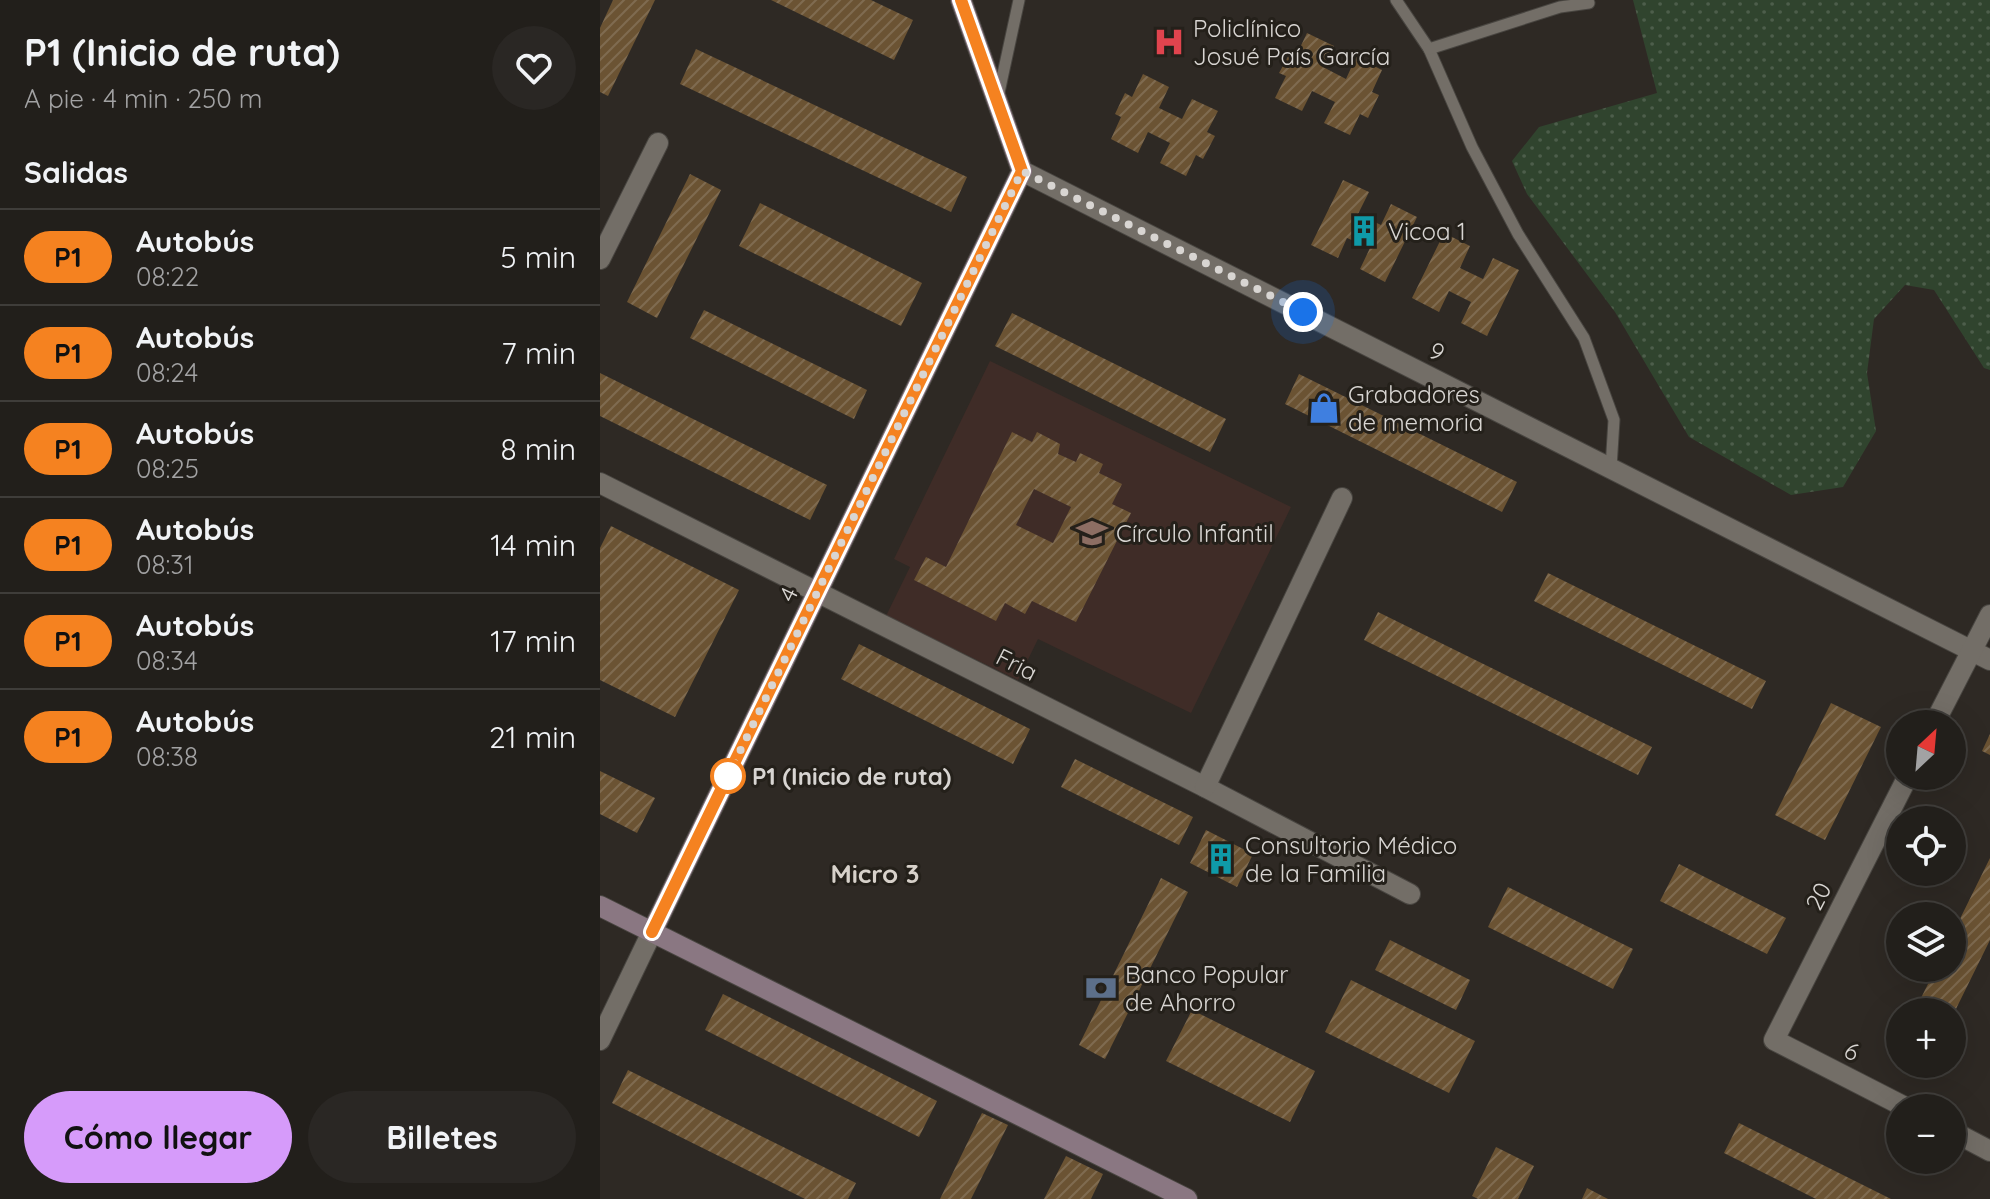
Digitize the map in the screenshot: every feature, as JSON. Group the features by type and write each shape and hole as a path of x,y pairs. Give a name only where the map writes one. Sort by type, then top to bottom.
{"street":[{"path":"961,0 1022,171"},
{"path":"600,259 658,143"},
{"name":"9","path":"1022,171 1981,655"},
{"name":"4","path":"600,1040 1022,171"},
{"name":"Fria","path":"600,483 1205,787 1410,894"},
{"path":"1205,787 1342,498"},
{"path":"1944,710 1981,655 1990,615"},
{"name":"20","path":"1774,1040 1901,790"},
{"path":"600,906 1187,1199"},
{"name":"6","path":"1774,1040 1886,1097"},
{"path":"1966,1138 1990,1151"}],"lane":[{"path":"997,101 1019,0"},
{"path":"1396,0 1429,49 1472,147 1505,209 1584,338 1614,420 1611,468"},
{"path":"1429,49 1560,7 1589,3"}],"shaded area":[{"name":"Círculo Infantil","path":"990,361 1291,507 1191,713 1038,639 1018,680 886,616 910,567 894,559"}],"green space":[{"path":"1633,0 1990,0 1990,370 1984,368 1934,290 1905,285 1874,319 1867,373 1876,431 1843,487 1791,495 1689,437 1615,312 1527,194 1512,161 1539,127 1657,93"}],"building":[{"path":"613,0 655,0 608,96 600,92 600,28"},
{"path":"771,0 871,0 913,20 894,60"},
{"path":"1307,33 1334,46 1323,67 1346,79 1356,57 1382,70 1372,92 1379,95 1368,118 1360,114 1350,135 1324,123 1335,102 1312,91 1302,111 1275,98 1286,76 1279,73 1290,53 1296,56"},
{"path":"696,49 967,177 951,212 680,84"},
{"path":"1143,74 1169,87 1159,108 1182,119 1192,99 1218,111 1207,132 1215,136 1203,159 1196,155 1186,176 1160,163 1170,143 1148,132 1138,153 1111,139 1121,117 1115,114 1125,93 1132,97"},
{"path":"690,174 721,190 657,318 627,302"},
{"name":"Vicoa 1","path":"1343,180 1369,192 1358,214 1381,225 1391,204 1417,217 1385,282 1360,269 1370,248 1347,238 1338,258 1311,245"},
{"path":"760,203 922,283 901,326 739,246"},
{"path":"1444,233 1470,246 1460,268 1483,279 1493,258 1519,270 1487,336 1461,323 1471,302 1449,291 1439,312 1412,298"},
{"path":"704,310 867,390 854,419 690,338"},
{"path":"1012,313 1226,419 1210,452 995,346"},
{"path":"600,373 827,485 810,520 600,416"},
{"path":"1299,374 1517,482 1502,512 1285,404"},
{"path":"1012,432 1032,442 1037,432 1060,444 1058,454 1076,462 1080,453 1103,464 1099,473 1122,484 1112,504 1131,513 1076,622 1032,601 1025,614 1005,603 996,621 914,580 926,557 946,567","holes":["1034,489 1071,507 1053,543 1016,525"]},
{"path":"611,526 739,590 675,717 600,680 600,548"},
{"path":"1548,573 1766,681 1752,709 1534,601"},
{"path":"1378,612 1652,747 1638,775 1364,640"},
{"path":"859,644 1030,729 1013,764 841,679"},
{"path":"1831,703 1881,727 1825,840 1775,815"},
{"path":"1990,734 1990,755 1982,751"},
{"path":"1075,759 1193,817 1179,845 1061,787"},
{"path":"600,771 655,798 637,833 600,814"},
{"name":"Consultorio Médico de la Familia","path":"1206,830 1253,854 1237,887 1190,863"},
{"path":"1990,858 1990,940 1961,998 1921,998 1929,982 1966,982 1966,907"},
{"path":"1679,864 1786,918 1767,954 1660,901"},
{"path":"1161,878 1188,892 1105,1059 1079,1045"},
{"path":"1508,887 1633,949 1613,989 1488,927"},
{"path":"1390,940 1470,980 1456,1010 1375,970"},
{"path":"1351,980 1475,1041 1449,1093 1325,1032"},
{"path":"723,994 937,1101 919,1137 705,1030"},
{"path":"1192,1010 1315,1071 1290,1122 1166,1061"},
{"path":"628,1070 856,1183 848,1199 805,1199 612,1103"},
{"path":"982,1113 1008,1125 971,1199 940,1199"},
{"path":"1739,1123 1891,1199 1816,1199 1724,1153"},
{"path":"1496,1147 1534,1166 1518,1199 1478,1199 1472,1196"},
{"path":"1066,1156 1103,1174 1091,1199 1044,1199"},
{"path":"1587,1188 1608,1199 1582,1199"}],"bus line":[{"name":"P1","path":"652,932 1022,171 961,0"}],"place":[{"name":"Policlínico Josué País García","path":"1169,42"},
{"name":"Vicoa 1","path":"1364,231"},
{"name":"Grabadores de memoria","path":"1324,408"},
{"name":"Círculo Infantil","path":"1092,533"},
{"name":"P1 (Inicio de ruta)","path":"728,776"},
{"name":"Consultorio Médico de la Familia","path":"1221,859"},
{"name":"Banco Popular de Ahorro","path":"1101,988"}],"district":[{"name":"Micro 3","path":"875,873"}],"route":[{"path":"728,776 1022,171 1303,312"}]}
